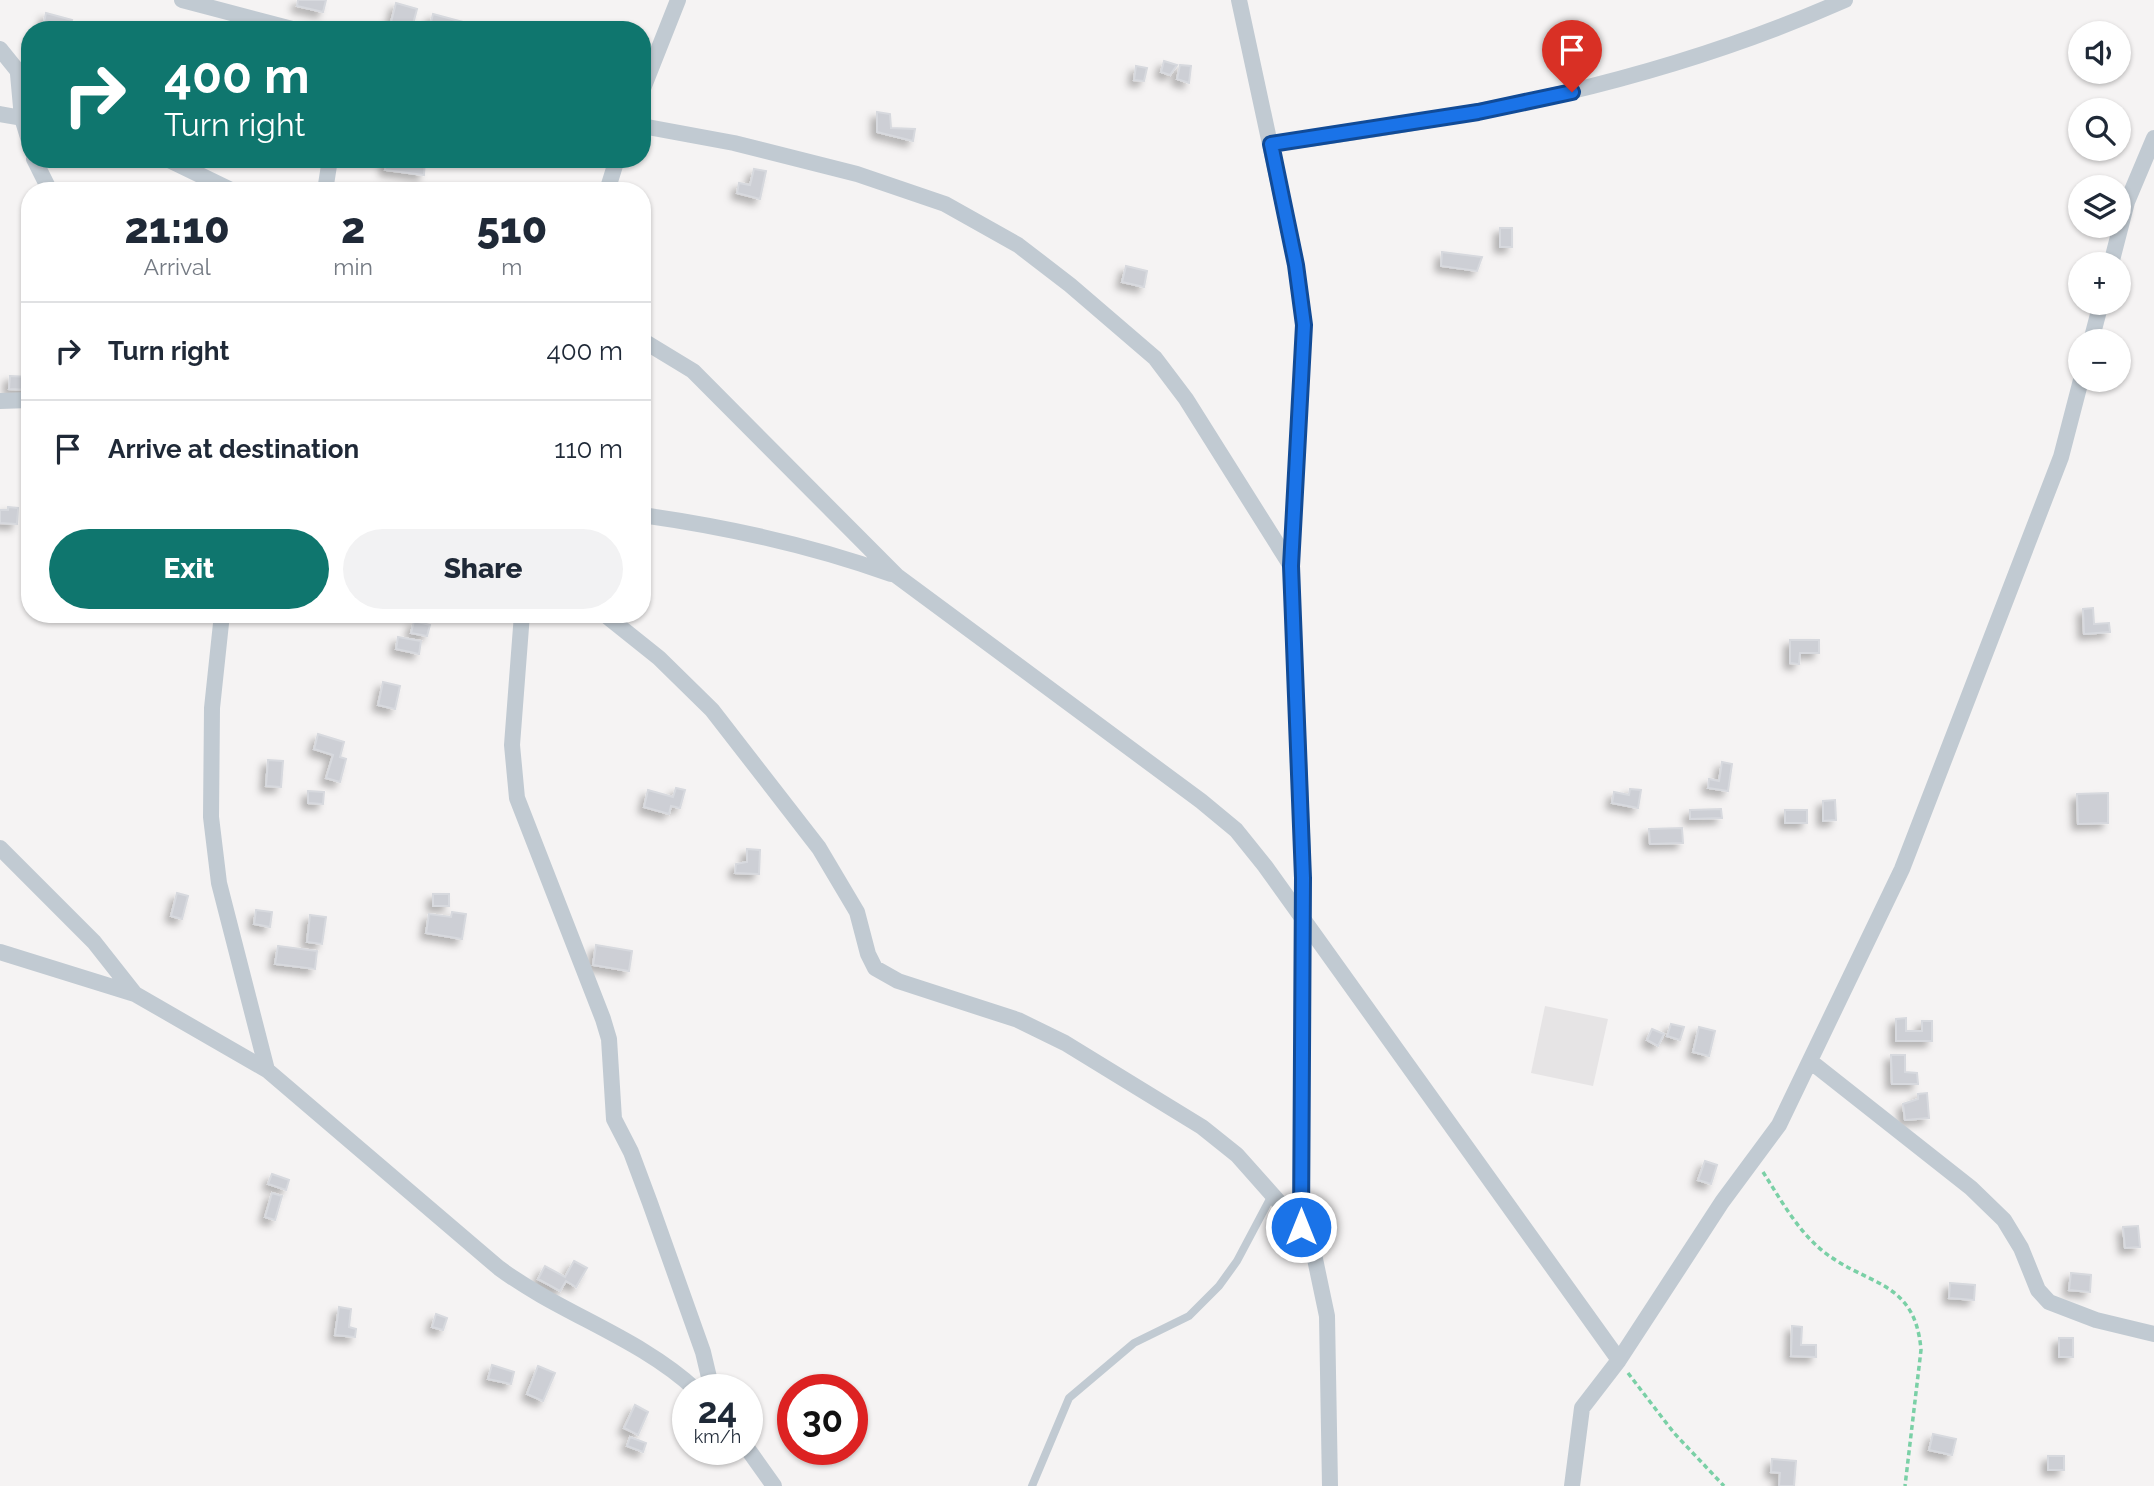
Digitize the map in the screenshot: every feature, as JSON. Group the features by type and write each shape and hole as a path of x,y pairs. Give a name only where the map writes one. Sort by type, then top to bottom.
{"street":[{"path":"651,68 678,0"},
{"path":"1239,0 1296,265 1304,325 1291,566 1303,923 1301,1227"},
{"path":"1271,144 1478,112 1572,92 1714,53 1845,0"},
{"path":"188,1 262,21"},
{"path":"0,49 21,75"},
{"path":"0,114 21,118"},
{"path":"651,128 734,143 857,174 945,204 1018,245 1070,285 1155,358 1186,399 1291,566"},
{"path":"2114,252 2127,202 2154,138"},
{"path":"186,168 214,182"},
{"path":"651,345 693,371 897,576 1076,706 1236,830 1265,866 1303,923 1619,1360"},
{"path":"1572,1486 1582,1408 1619,1360 1654,1302 1779,1125 1902,869 2061,457 2078,392"},
{"path":"0,401 21,400"},
{"path":"651,516 733,530 814,548 897,576"},
{"path":"221,623 212,709 212,817 219,883 267,1070"},
{"path":"521,623 512,745 517,798 603,1019 609,1039 614,1119 631,1152 654,1214 703,1352 708,1374"},
{"path":"615,623 659,658 712,710 819,848 857,912 867,954 875,968 898,981 1018,1020 1065,1043 1202,1127 1237,1155 1301,1227 1315,1259 1328,1317 1330,1486"},
{"path":"0,848 94,942 135,994"},
{"path":"0,952 135,994 267,1070 499,1268 533,1293 653,1356 676,1374"},
{"path":"1810,1061 1971,1188 2004,1220 2021,1248 2038,1290 2049,1302 2095,1320 2154,1334"},
{"path":"759,1465 774,1486"}],"lane":[{"path":"1032,1486 1069,1398 1134,1342 1189,1315 1219,1286 1237,1261 1272,1195"}],"path":[{"path":"1754,1158 1815,1244 1830,1257 1898,1293 1913,1311 1919,1328 1921,1350 1905,1486"},
{"path":"1619,1360 1674,1433 1724,1486"}],"shaded area":[{"path":"1545,1006 1608,1019 1593,1086 1531,1073"}],"building":[{"path":"298,0 326,0 323,12 297,6"},
{"path":"396,3 417,9 414,21 391,21"},
{"path":"46,13 72,20 72,21 44,21"},
{"path":"433,14 459,21 431,21"},
{"path":"1164,61 1177,65 1170,75 1161,72"},
{"path":"1180,65 1191,66 1189,83 1177,79"},
{"path":"1136,66 1147,68 1144,81 1134,80"},
{"path":"877,112 890,114 891,128 915,129 913,141 877,132"},
{"path":"385,168 424,168 424,175"},
{"path":"754,169 766,171 760,199 737,193 739,183 750,185"},
{"path":"1500,228 1512,228 1512,247 1500,247"},
{"path":"1442,252 1482,257 1477,271 1441,266"},
{"path":"1126,266 1147,271 1144,287 1122,282"},
{"path":"10,376 21,377 21,390 9,389"},
{"path":"8,507 18,508 17,524 0,523 0,510 8,510"},
{"path":"2093,608 2094,624 2109,623 2110,632 2084,634 2083,609"},
{"path":"414,623 430,625 427,636 411,633"},
{"path":"398,637 421,641 419,654 396,649"},
{"path":"1790,640 1819,640 1819,653 1800,653 1799,664 1790,663"},
{"path":"383,682 400,686 395,709 378,705"},
{"path":"318,734 344,742 340,757 346,759 340,782 326,778 333,755 314,749"},
{"path":"268,760 283,761 281,787 266,786"},
{"path":"1722,762 1732,764 1728,791 1708,788 1709,779 1719,781"},
{"path":"676,788 685,790 680,808 671,806 669,814 644,807 648,790 673,797"},
{"path":"1630,789 1641,790 1638,808 1612,803 1614,792 1629,795"},
{"path":"308,791 324,792 323,804 308,803"},
{"path":"2108,793 2108,823 2078,824 2077,794"},
{"path":"1835,800 1836,820 1823,821 1823,801"},
{"path":"1721,809 1722,818 1690,819 1690,810"},
{"path":"1785,810 1807,810 1807,823 1785,823"},
{"path":"1682,828 1683,843 1650,844 1649,829"},
{"path":"747,849 760,850 759,874 735,873 736,864 747,862"},
{"path":"177,893 188,896 182,919 171,916"},
{"path":"433,894 449,894 449,906 433,906"},
{"path":"256,910 272,912 270,927 254,924"},
{"path":"452,912 466,914 462,939 426,933 429,914 451,917"},
{"path":"310,915 326,917 322,944 307,942"},
{"path":"596,945 632,951 629,971 593,965"},
{"path":"278,946 317,951 315,969 275,964"},
{"path":"1906,1018 1906,1031 1922,1031 1922,1021 1932,1021 1932,1041 1896,1041 1896,1019"},
{"path":"1671,1024 1684,1027 1680,1040 1667,1036"},
{"path":"1699,1027 1715,1031 1709,1056 1693,1052"},
{"path":"1652,1029 1664,1034 1658,1046 1647,1040"},
{"path":"1891,1055 1905,1055 1905,1072 1917,1073 1918,1084 1892,1084"},
{"path":"1927,1093 1929,1118 1905,1120 1903,1104 1918,1099 1918,1094"},
{"path":"1705,1161 1717,1165 1711,1184 1698,1180"},
{"path":"272,1174 289,1180 286,1190 268,1184"},
{"path":"272,1193 282,1196 275,1220 265,1217"},
{"path":"2138,1226 2140,1247 2125,1248 2123,1227"},
{"path":"574,1261 587,1268 576,1287 566,1281 560,1291 538,1279 545,1266 565,1277"},
{"path":"2071,1273 2091,1275 2090,1292 2069,1290"},
{"path":"1950,1283 1975,1285 1974,1300 1949,1298"},
{"path":"339,1307 351,1309 349,1327 356,1329 355,1337 335,1335"},
{"path":"436,1314 447,1318 443,1330 432,1327"},
{"path":"1792,1326 1802,1327 1801,1345 1816,1345 1816,1357 1791,1356"},
{"path":"2059,1338 2073,1338 2073,1357 2059,1357"},
{"path":"492,1365 514,1372 511,1384 488,1379"},
{"path":"538,1366 555,1373 543,1401 527,1394"},
{"path":"635,1405 648,1412 638,1435 624,1428"},
{"path":"1933,1434 1956,1439 1952,1455 1929,1450"},
{"path":"630,1437 646,1443 643,1452 627,1446"},
{"path":"2048,1456 2064,1456 2064,1470 2048,1470"},
{"path":"1772,1459 1796,1461 1794,1486 1779,1486 1780,1473 1771,1472"}],"route":[{"path":"1301,1227 1303,856 1291,566 1304,325 1296,265 1271,144 1478,112 1572,92"}]}
